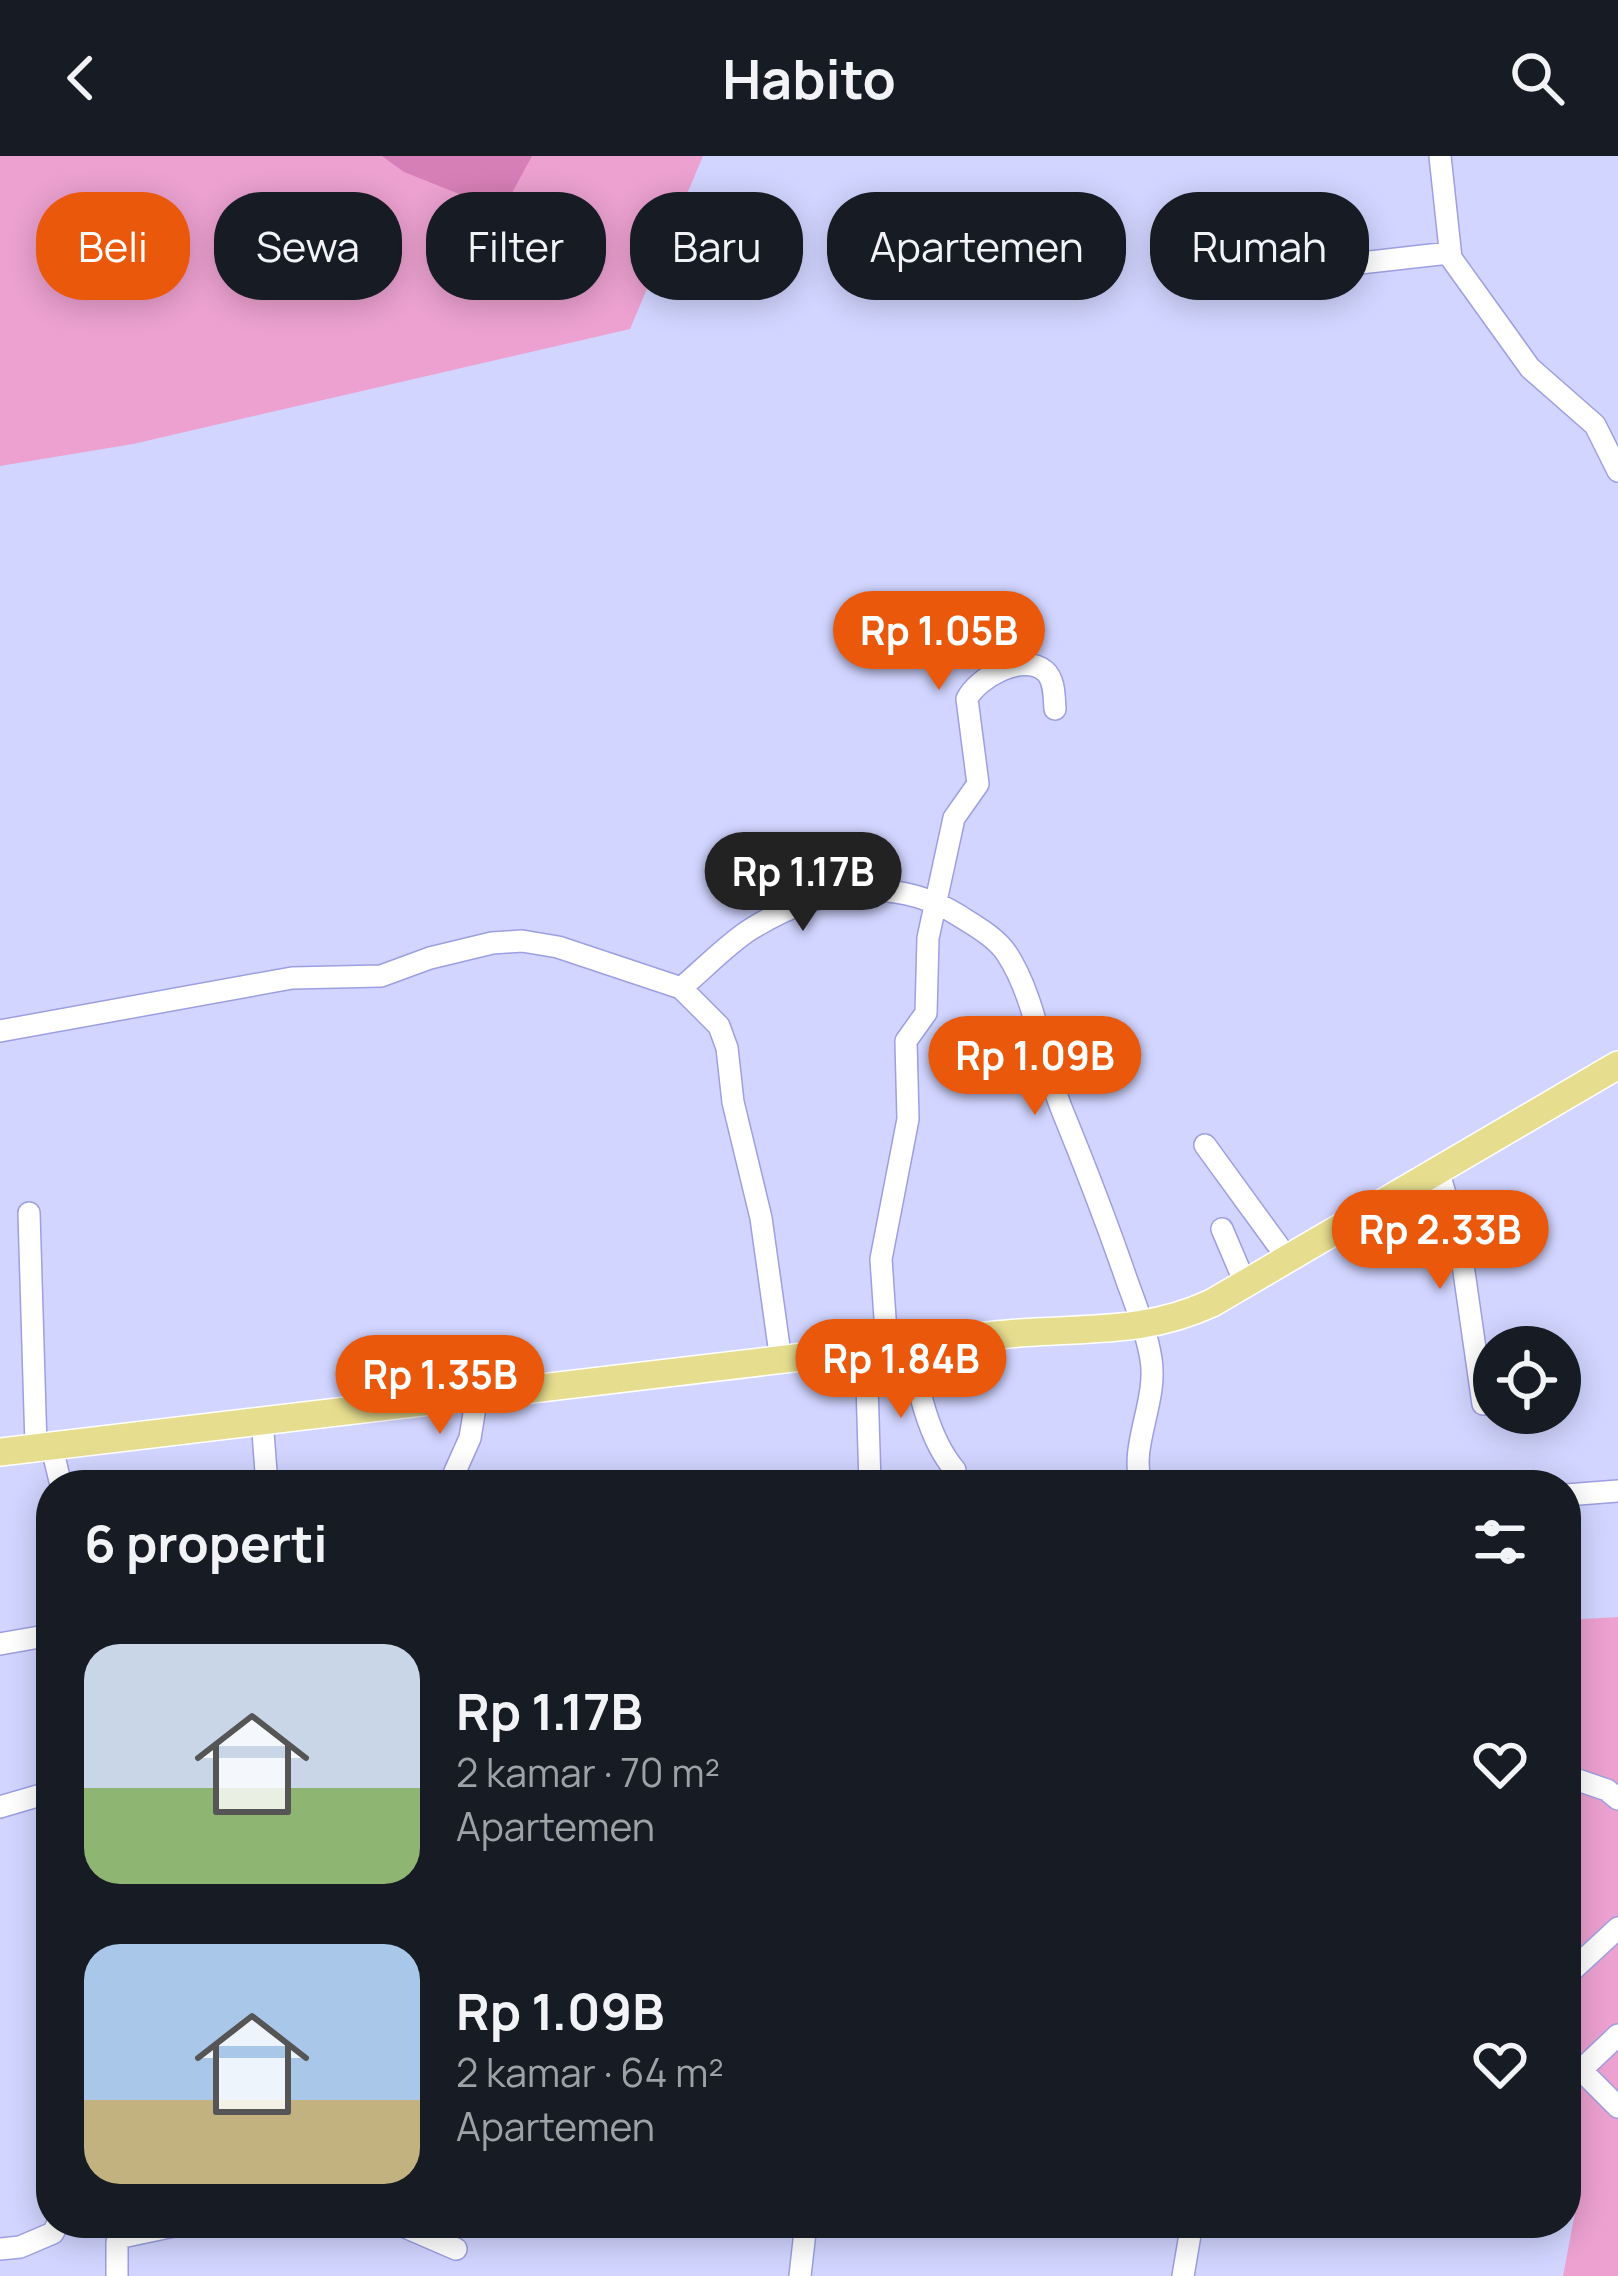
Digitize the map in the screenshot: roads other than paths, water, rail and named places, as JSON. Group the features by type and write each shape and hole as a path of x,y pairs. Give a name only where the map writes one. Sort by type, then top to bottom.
{"main road":[{"path":"0,1452 888,1347 1031,1332 1143,1327 1177,1319 1618,1065"}],"street":[{"path":"1440,156 1449,253 1530,368 1595,425 1618,471"},
{"path":"1369,262 1449,253"},
{"path":"872,1470 888,1347 883,1237 902,1165 908,1119 906,1041 926,1013 928,938 954,818 978,784 966,708 970,692 982,680 1036,667 1051,679 1055,710"},
{"path":"682,988 747,932 790,908 836,895 901,890 938,902 994,940 1013,966 1143,1327 1152,1373 1136,1470"},
{"path":"0,1031 273,981 381,976 430,958 522,941 558,947 682,988 719,1025 727,1048 733,1102 761,1218 781,1361"},
{"path":"1204,1145 1288,1259"},
{"path":"1438,1170 1460,1244 1473,1331"},
{"path":"29,1214 44,1445 55,1470"},
{"path":"1222,1228 1245,1283"},
{"path":"888,1347 920,1389 938,1442 955,1470"},
{"path":"456,1470 466,1450 477,1395"},
{"path":"262,1419 266,1470"},
{"path":"1581,1494 1618,1491"},
{"path":"0,1644 36,1638"},
{"path":"1581,1781 1618,1799"},
{"path":"0,1807 36,1796"},
{"path":"1581,1962 1618,1928"},
{"path":"1581,2058 1618,2035"},
{"path":"1581,2069 1618,2108"},
{"path":"0,2248 43,2238"},
{"path":"117,2276 118,2238"},
{"path":"431,2238 456,2249"},
{"path":"800,2276 804,2238"},
{"path":"1183,2276 1189,2238"}]}
